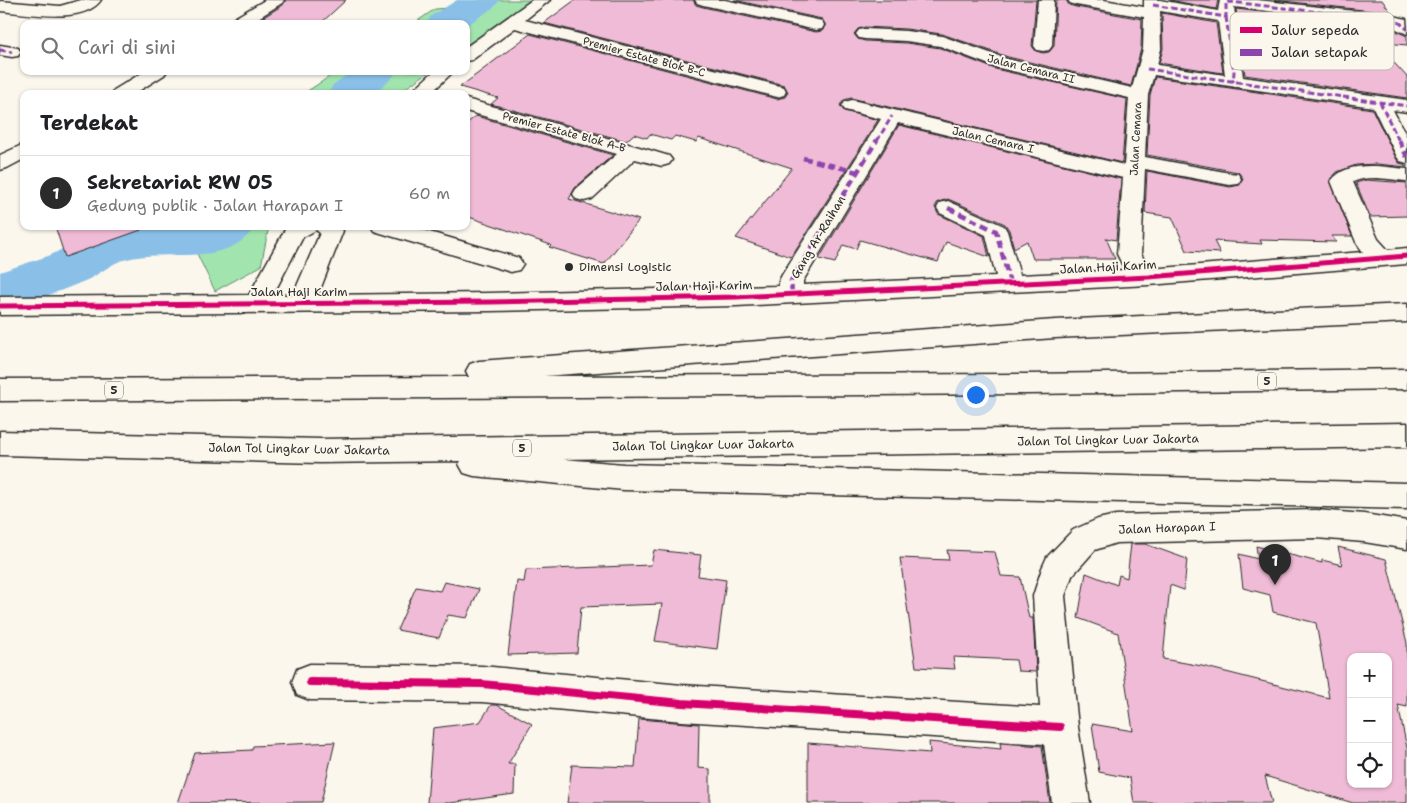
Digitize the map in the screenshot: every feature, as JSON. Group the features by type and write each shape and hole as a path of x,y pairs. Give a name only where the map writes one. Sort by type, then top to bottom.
{"main road":[{"path":"0,4 4,0"},
{"path":"0,4 62,11 77,9 93,0"},
{"path":"244,20 276,0"},
{"path":"470,53 542,0"},
{"path":"703,0 816,25"},
{"path":"1043,46 1046,0"},
{"path":"1076,0 1152,6 1226,16"},
{"path":"1230,44 1226,3 1319,12"},
{"name":"Jalan Cemara","path":"1141,277 1129,254 1139,95 1152,49 1152,6"},
{"path":"1394,21 1400,23 1407,29"},
{"name":"Premier Estate Blok B-C","path":"511,22 777,91"},
{"name":"Jalan Cemara II","path":"865,34 906,36 942,41 996,62 1139,95"},
{"path":"1147,69 1407,106"},
{"path":"1234,70 1234,82"},
{"path":"127,90 152,75"},
{"path":"423,90 440,75"},
{"path":"1380,102 1407,157"},
{"name":"Premier Estate Blok A-B","path":"470,106 662,160"},
{"name":"Jalan Cemara I","path":"852,106 1135,167 1230,179"},
{"name":"Gang Ar-Raihan","path":"792,294 791,281 892,116"},
{"path":"584,194 632,151"},
{"path":"0,164 20,152"},
{"path":"1381,257 1368,242 1342,181 1356,173 1407,175"},
{"path":"948,208 996,231 1010,283"},
{"path":"257,303 294,232 298,230"},
{"path":"302,303 332,231 331,230"},
{"path":"396,230 511,264"},
{"name":"Jalan Haji Karim","path":"0,306 490,302 792,294 1141,277 1407,256"},
{"path":"228,390 1055,329 1407,313"},
{"name":"5","path":"0,390 228,390 1407,379"},
{"name":"Jalan Tol Lingkar Luar Jakarta","path":"0,443 320,451 1407,435"},
{"path":"320,451 624,477 1407,496"},
{"name":"Jalan Harapan I","path":"1071,803 1060,727 1048,596 1058,568 1084,540 1098,533 1116,529 1306,524 1364,528 1407,535"},
{"path":"310,682 482,684 682,703 1060,727"}],"green space":[{"path":"478,0 534,0 470,43 470,20 419,20 435,9 463,7"},
{"path":"332,75 424,75 403,90 309,90"},
{"path":"189,230 269,230 261,266 215,291 187,233"}],"building":[{"path":"286,0 346,0 324,20 259,20 283,5"},
{"path":"575,0 693,0 696,5 703,7 816,32 822,31 826,26 822,19 734,0 1036,0 1032,46 1036,51 1043,53 1049,52 1054,46 1056,0 1066,0 1069,5 1076,7 1142,19 1141,49 1131,86 1008,57 942,34 906,29 865,27 858,29 854,34 858,39 865,41 906,43 940,48 995,69 1127,99 1122,163 851,98 844,100 840,105 844,111 878,120 791,257 736,238 792,168 699,138 696,142 675,136 671,140 650,134 647,138 634,134 626,141 491,104 498,98 460,87 530,34 777,99 785,97 788,92 784,85 544,23"},
{"path":"1170,0 1218,0 1216,9"},
{"path":"1274,0 1382,0 1391,12"},
{"path":"1236,9 1261,12 1236,12"},
{"path":"1162,13 1216,23 1223,73 1159,63 1163,49"},
{"path":"1394,30 1407,36 1407,45 1394,44"},
{"path":"1394,63 1407,77 1407,98 1245,75 1244,70 1394,70"},
{"path":"1155,77 1372,109 1399,163 1407,165 1407,167 1377,164 1356,165 1337,172 1330,180 1352,236 1332,236 1336,242 1260,240 1262,244 1214,241 1220,253 1187,251 1172,217 1145,213 1147,171 1230,187 1240,185 1243,178 1238,172 1147,155 1150,95"},
{"path":"476,116 613,155 575,188 569,199 639,220 604,264 549,247 551,245 470,217 470,121"},
{"path":"899,125 1121,179 1116,240 1106,238 1115,259 1033,259 1027,241 1014,248 1009,230 1005,224 948,199 938,202 935,207 938,214 984,236 989,257 946,242 938,262 860,240 856,249 843,245 835,263 819,259"},
{"path":"1366,180 1407,183 1407,216 1370,217 1356,183"},
{"path":"56,230 141,230 65,257"},
{"path":"1131,544 1145,544 1187,559 1184,590 1170,585 1163,659 1202,666 1329,698 1316,623 1273,612 1270,595 1243,588 1239,554 1258,559 1256,546 1322,563 1322,560 1342,565 1338,547 1386,559 1407,643 1407,707 1398,705 1407,748 1407,803 1353,803 1265,776 1272,803 1134,803 1130,778 1099,772 1092,724 1133,731 1118,633 1078,618 1086,573 1117,585 1119,575 1127,578"},
{"path":"654,550 701,555 698,576 726,580 717,649 655,641 662,604 581,607 577,653 508,655 517,581 524,582 526,570 651,565"},
{"path":"947,550 995,552 1001,576 1020,577 1029,618 1033,618 1036,672 1018,671 1016,660 953,657 955,669 916,667 900,558 949,560"},
{"path":"444,582 479,589 467,618 448,615 439,638 397,630 416,587 440,591"},
{"path":"491,705 497,705 532,724 508,764 515,764 514,794 450,803 427,803 433,728 480,722"},
{"path":"639,719 699,724 698,768 710,769 710,803 567,803 572,765 635,767"},
{"path":"335,742 321,802 178,803 195,753 252,750 253,746"},
{"path":"929,742 1001,749 1000,743 1042,746 1050,803 808,803 808,743 930,753"}],"waterway":[{"path":"450,20 482,0"},
{"path":"353,90 372,75"},
{"path":"0,292 69,267 105,248 143,240 212,237 224,230"}],"marked path":[{"path":"1153,5 1226,17 1226,3 1231,2 1319,12"},
{"path":"1226,17 1230,44"},
{"path":"1394,21 1400,23 1407,29"},
{"path":"0,50 12,52"},
{"path":"1147,69 1407,106"},
{"path":"1233,82 1234,70"},
{"path":"1380,102 1407,157"},
{"path":"792,294 791,281 892,116"},
{"path":"803,158 857,172"},
{"path":"948,208 996,231 1010,283"}],"cycle path":[{"path":"0,306 490,302 736,297 1149,277 1407,256"},
{"path":"310,682 482,684 682,703 1060,727"}],"place":[{"name":"Dimensi Logistic","path":"569,267"},
{"name":"Sekretariat RW 05","path":"1275,585"}]}
